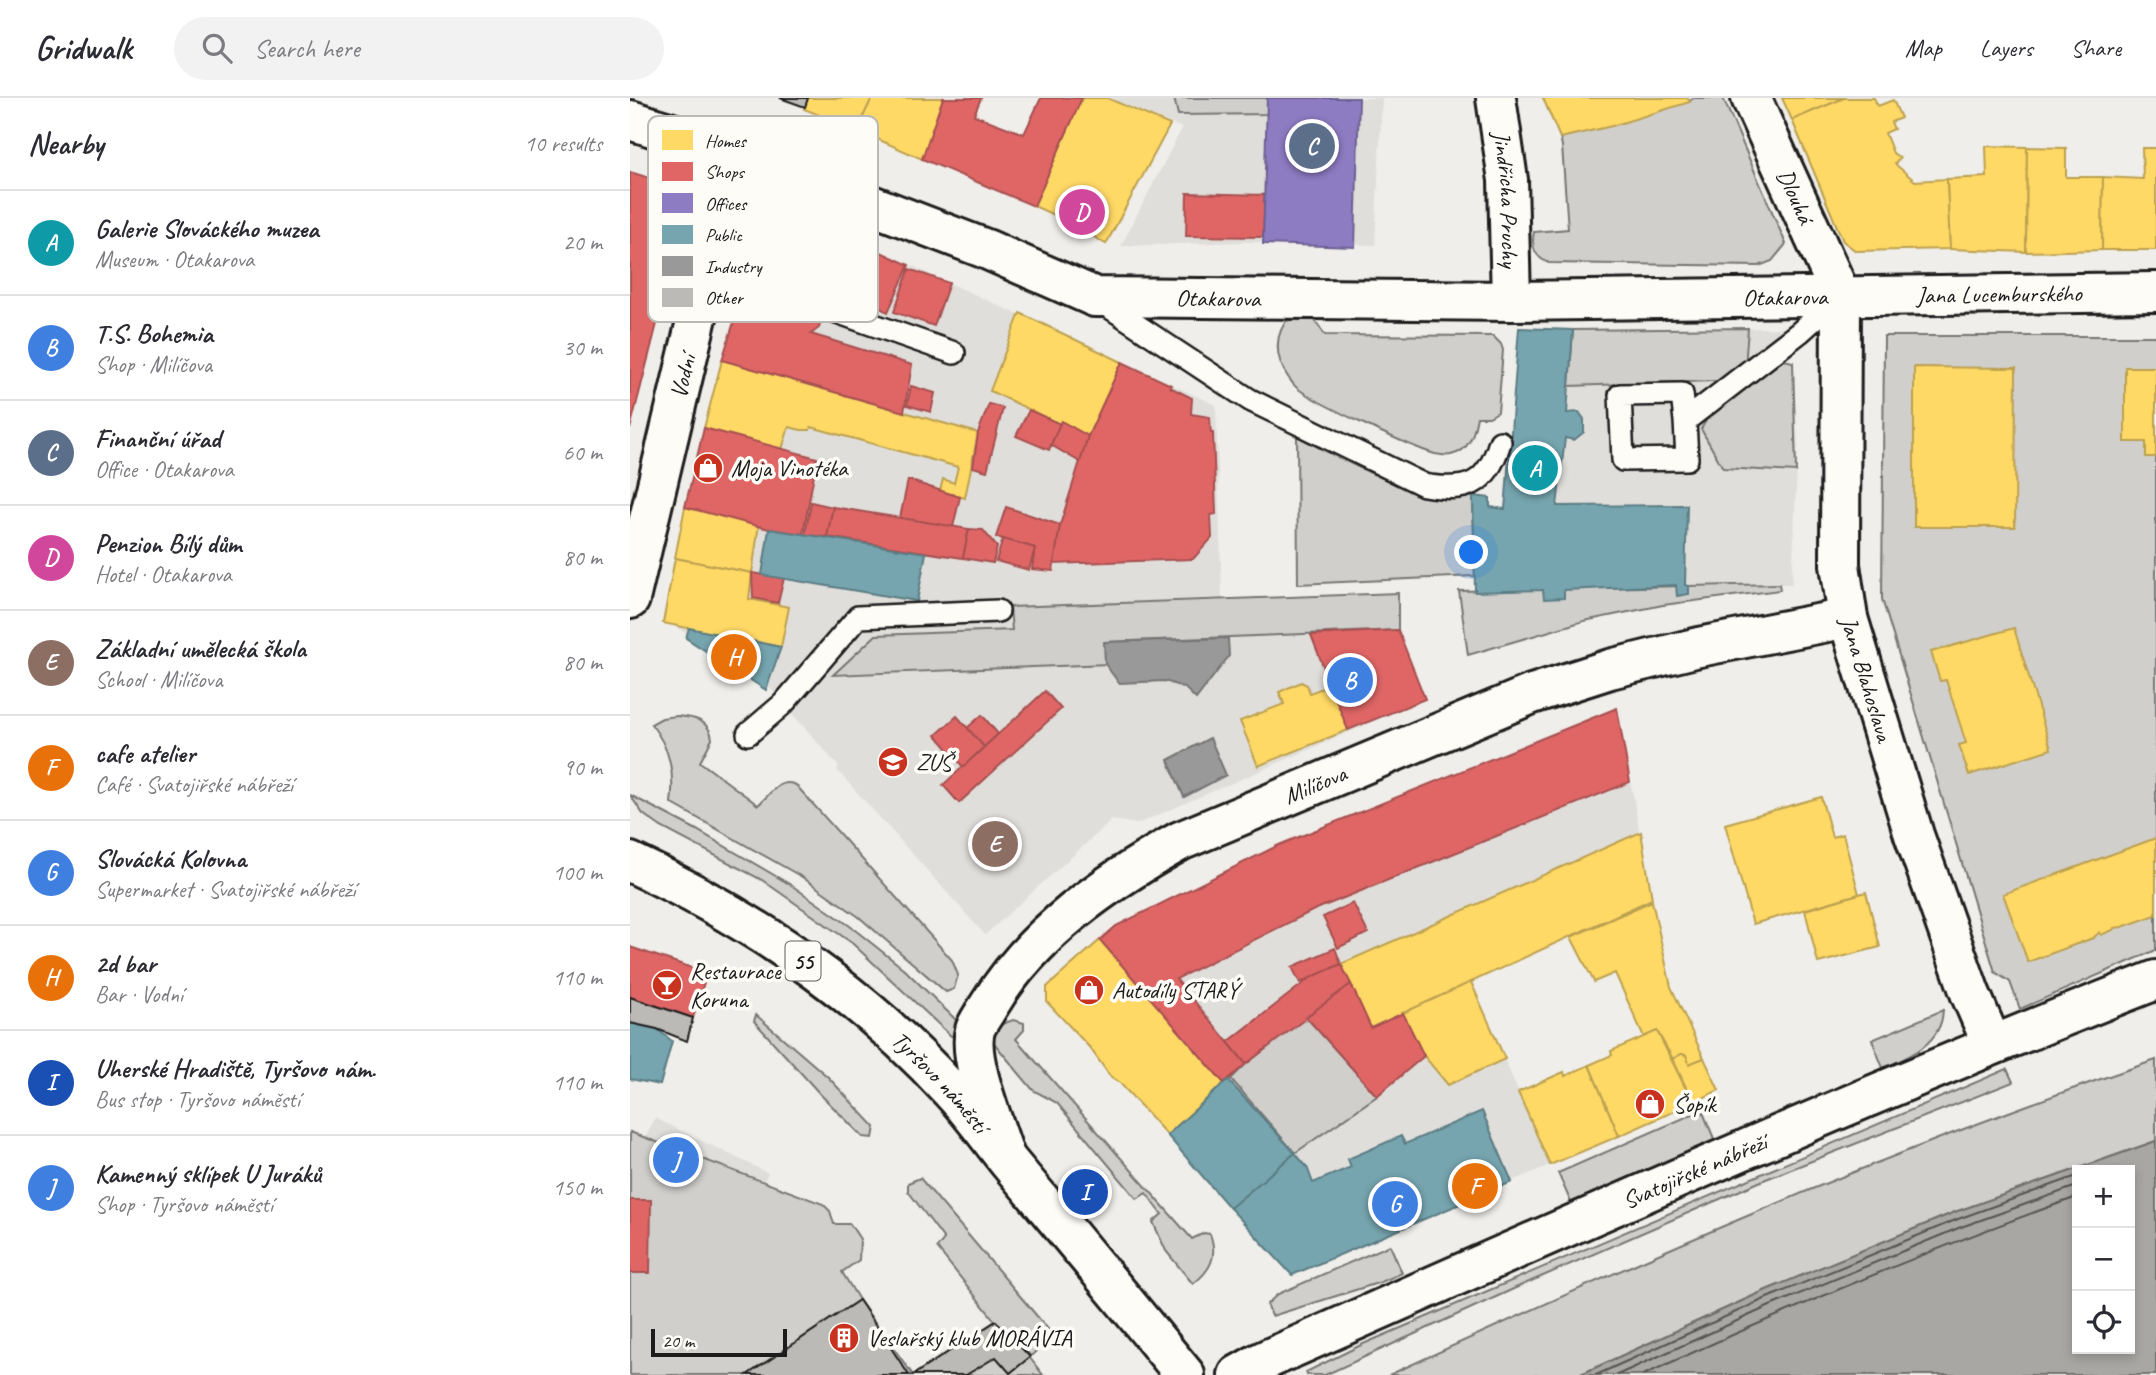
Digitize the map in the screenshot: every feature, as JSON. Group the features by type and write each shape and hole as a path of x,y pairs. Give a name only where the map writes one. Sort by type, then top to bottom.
{"street":[{"name":"Jindřicha Pruchy","path":"1496,98 1508,180 1511,301"},
{"name":"Dlouhá","path":"1751,98 1841,296"},
{"name":"Otakarova","path":"630,120 648,126"},
{"name":"Otakarova","path":"878,208 986,249 1094,298 1511,301 1841,296"},
{"name":"Jana Lucemburského","path":"1841,296 2156,292"},
{"name":"Jana Blahoslava","path":"1841,296 1840,565 1847,618 1914,835 1970,993 1992,1044"},
{"name":"Vodní","path":"630,599 696,322"},
{"name":"Milíčova","path":"1005,1157 974,1056 975,1030 998,990 1038,945 1065,919 1128,870 1180,841 1532,694 1610,669 1699,647 1847,618"},
{"name":"Tyršovo náměstí","path":"630,862 749,925 838,986 891,1032 953,1092 1185,1375"},
{"name":"Svatojiřské nábřeží","path":"1238,1375 1261,1362 1547,1236 1992,1044 2156,980"}],"lane":[{"path":"1685,421 1800,332 1841,296"},
{"path":"1094,298 1250,400 1424,485 1441,488 1465,486 1480,479 1491,468 1500,442"},
{"path":"865,322 954,353"},
{"path":"748,734 783,704 858,617 998,611"}],"shaded area":[{"path":"1108,98 1382,98 1375,245 1245,242 1121,246 1182,128"},
{"path":"1174,98 1270,98 1271,114 1178,115"},
{"path":"1694,98 1723,98 1786,244 1772,261 1759,266 1549,263 1540,258 1534,247 1534,232 1568,229 1559,131 1672,106"},
{"path":"878,250 1216,405 1222,598 1010,607 1013,630 875,635 833,675 1107,642 1398,630 1426,699 1137,824 1112,820 985,935 837,770 839,767 770,688 667,621 689,505 743,322 878,322"},
{"path":"1314,319 1325,335 1493,336 1503,350 1498,412 1489,417 1477,417 1467,445 1463,450 1449,455 1423,450 1361,422 1302,392 1284,370 1278,354 1281,329 1286,321"},
{"path":"1748,328 1744,380 1569,386 1573,330"},
{"path":"1782,328 1787,358 1793,362 1798,442 1792,584 1685,585 1686,505 1557,506 1573,330"},
{"path":"1884,336 2156,336 2156,950 2020,1009 2010,982 1995,972 1882,599"},
{"path":"1759,355 1793,362 1796,472 1723,468 1701,429 1716,404"},
{"path":"1297,436 1350,463 1411,489 1446,496 1473,496 1475,576 1298,584"},
{"path":"1779,584 1780,590 1663,605 1584,621 1468,655 1459,591"},
{"path":"1398,593 1398,630 1108,642 1108,664 833,675 876,635 1012,630 1010,607"},
{"path":"1617,708 1652,899 1471,982 1550,1165 1292,1275 1122,1082 1111,1076 1050,1001 1100,940 1116,926 1279,845"},
{"path":"676,716 700,721 708,728 712,739 700,762 758,805 780,785 796,785 952,960 958,975 954,989 946,992 859,917 802,877 671,803 670,761 663,742 651,724 662,718"},
{"path":"630,795 791,885 850,926 904,969 955,1019 960,1026 957,1036 951,1036 852,943 762,880 661,827 643,814"},
{"path":"1943,1010 1941,1022 1931,1040 1914,1054 1883,1068 1872,1040"},
{"path":"756,1015 828,1077 875,1127 873,1138 863,1137 820,1094 754,1021"},
{"path":"1306,1017 1377,1096 1295,1153 1231,1079"},
{"path":"1013,1020 1024,1023 1024,1030 1016,1039 1192,1239 1204,1233 1210,1234 1213,1249 1211,1262 1193,1284 1166,1251 1153,1222 1162,1214 1146,1193 1137,1199 1057,1103 1033,1090 989,1037 997,1026"},
{"path":"2156,1060 2156,1141 2088,1165 2072,1165 2072,1171 1955,1212 1764,1291 1579,1375 1389,1375 1578,1289 1769,1207 2058,1094"},
{"path":"2007,1069 2013,1082 1766,1179 1520,1286 1325,1375 1307,1375 1306,1372 1361,1345"},
{"path":"1702,1110 1715,1141 1572,1205 1558,1173"},
{"path":"655,1118 768,1173 734,1241 630,1169"},
{"path":"630,1132 823,1204 830,1211 834,1224 850,1224 860,1239 859,1260 842,1272 913,1375 630,1375"},
{"path":"920,1178 1053,1335 1031,1356 1023,1349 1043,1375 913,1375 995,1321 937,1248 944,1239 908,1191 908,1183"},
{"path":"1390,1245 1402,1273 1272,1316 1267,1304 1278,1294"}],"water":[{"path":"2156,1141 2156,1375 1579,1375 1764,1291 1955,1212 2072,1171 2072,1354 2135,1354 2135,1165 2088,1165"}],"building: Homes":[{"path":"808,98 872,98 864,116 822,116 804,109"},
{"path":"872,98 943,98 922,159 878,139 878,116 864,116"},
{"path":"1082,98 1107,98 1170,125 1106,244 1034,206"},
{"path":"1543,98 1688,98 1690,102 1612,126 1560,138"},
{"path":"1782,98 1844,98 1792,120"},
{"path":"1844,98 1874,98 1878,106 1893,100 1901,118 1891,122 1894,129 1885,133 1893,153 1900,158 1895,164 1915,181 1947,179 1950,249 1856,251 1843,241 1792,120"},
{"path":"1986,146 2027,147 2026,252 1950,249 1947,179 1987,177"},
{"path":"2027,147 2066,148 2066,177 2103,177 2102,250 2026,252"},
{"path":"2142,148 2156,148 2156,250 2102,250 2103,177 2143,179"},
{"path":"1020,313 1122,362 1088,436 1061,421 1060,424 990,391"},
{"path":"722,360 978,433 965,498 940,491 943,479 954,483 958,467 811,427 810,430 801,430 789,427 782,449 704,428"},
{"path":"1914,367 2016,368 2015,527 1914,527"},
{"path":"2125,367 2156,367 2156,457 2146,457 2146,442 2125,442"},
{"path":"685,507 759,524 752,573 675,558"},
{"path":"675,558 752,573 749,599 789,607 781,647 663,623"},
{"path":"2014,628 2051,749 1969,775 1959,745 1966,743 1946,680 1940,681 1931,652"},
{"path":"1301,682 1307,685 1310,693 1330,685 1348,730 1258,766 1240,721 1284,704 1279,692"},
{"path":"1821,797 1832,837 1843,834 1859,894 1753,924 1725,824"},
{"path":"1641,832 1652,899 1371,1028 1341,964"},
{"path":"2156,838 2156,915 2114,928 2101,935 2100,932 2093,938 2028,962 2003,894"},
{"path":"1866,892 1880,947 1818,963 1805,910"},
{"path":"1652,901 1671,987 1704,1058 1689,1064 1686,1055 1681,1054 1673,1059 1657,1031 1644,1037 1615,973 1594,982 1571,937"},
{"path":"1100,940 1224,1083 1167,1135 1119,1082 1110,1076 1090,1048 1047,1002 1047,987"},
{"path":"1471,982 1505,1059 1448,1085 1424,1056 1403,1013"},
{"path":"1657,1031 1693,1103 1619,1136 1589,1065 1612,1055 1611,1051"},
{"path":"1681,1054 1686,1055 1689,1064 1704,1058 1719,1090 1693,1103 1673,1059"},
{"path":"1589,1065 1619,1136 1550,1165 1518,1092 1564,1072 1565,1076"}],"building: Shops":[{"path":"943,98 981,98 974,115 1024,134 1041,98 1082,98 1034,206 922,159"},
{"path":"630,172 648,178 648,322 657,322 630,429"},
{"path":"1187,193 1265,195 1263,237 1186,236"},
{"path":"878,251 909,265 888,312 878,307"},
{"path":"909,269 949,283 934,326 894,312"},
{"path":"734,322 821,322 819,328 811,334 912,365 904,412 722,360"},
{"path":"1122,362 1192,398 1191,414 1210,417 1216,514 1211,515 1212,538 1193,559 1053,564 1060,525 1088,436"},
{"path":"911,386 935,393 931,412 907,405"},
{"path":"989,404 1003,408 987,471 973,467 978,433"},
{"path":"1029,410 1060,424 1049,450 1016,436"},
{"path":"1061,421 1088,436 1080,462 1051,445"},
{"path":"704,428 817,458 803,534 769,529 685,507"},
{"path":"908,480 960,497 953,527 900,518"},
{"path":"811,502 833,507 827,537 805,535"},
{"path":"833,507 969,529 963,558 827,537"},
{"path":"1006,507 1060,525 1053,571 1032,569 1035,548 996,537"},
{"path":"969,529 983,530 997,547 993,563 963,558"},
{"path":"1003,539 1035,548 1029,570 996,561"},
{"path":"752,573 784,578 778,603 753,598"},
{"path":"1398,630 1425,699 1348,730 1311,635"},
{"path":"1045,691 1061,709 959,803 943,785"},
{"path":"1617,708 1630,782 1314,910 1176,979 1246,1064 1224,1083 1100,940 1116,926 1279,845"},
{"path":"982,715 998,734 984,747 967,728"},
{"path":"957,716 984,747 963,767 936,735"},
{"path":"1353,903 1368,933 1338,948 1323,917"},
{"name":"Restaurace Koruna","path":"630,947 707,973 693,1018 630,997"},
{"path":"1335,948 1341,964 1300,983 1292,967"},
{"path":"1341,964 1351,984 1246,1064 1228,1042 1310,978"},
{"path":"1351,984 1371,1028 1403,1013 1424,1056 1377,1096 1306,1017"},
{"path":"630,1200 651,1200 650,1273 630,1273"}],"building: Offices":[{"path":"1267,98 1359,98 1355,247 1263,244"}],"building: Public":[{"path":"1519,328 1573,330 1567,413 1579,412 1584,419 1584,432 1574,440 1565,438 1557,506 1687,505 1685,585 1689,586 1689,594 1677,596 1676,585 1564,590 1564,598 1544,599 1543,590 1475,592 1473,496 1490,498 1490,507 1505,509"},
{"path":"769,529 926,553 917,601 762,575"},
{"path":"689,628 781,647 766,690 686,638"},
{"path":"630,1023 657,1029 672,1041 660,1085 630,1079"},
{"path":"1228,1080 1295,1153 1230,1208 1167,1135"},
{"path":"1482,1111 1512,1182 1292,1275 1230,1208 1295,1153 1307,1167 1313,1183 1351,1167 1348,1159 1401,1136 1405,1144"}],"building: Industry":[{"path":"1228,638 1229,656 1196,699 1185,688 1165,681 1119,683 1105,664 1104,642"},
{"path":"1210,738 1226,775 1184,797 1168,760"}],"building: Other":[{"path":"780,98 808,98 805,107"},
{"path":"630,997 693,1018 687,1041 657,1029 630,1023"},
{"name":"Veslařský klub MORÁVIA","path":"859,1300 909,1375 747,1375"},
{"path":"996,1321 1030,1357 1010,1373 996,1357 966,1375 913,1375"}],"place":[{"name":"Finanční úřad","path":"1312,146"},
{"name":"Penzion Bílý dům","path":"1082,212"},
{"name":"Moja Vinotéka","path":"708,468"},
{"name":"Galerie Slováckého muzea","path":"1535,468"},
{"name":"2d bar","path":"734,657"},
{"name":"T.S. Bohemia","path":"1350,680"},
{"name":"ZUŠ","path":"893,762"},
{"name":"Základní umělecká škola","path":"995,844"},
{"name":"Restaurace Koruna","path":"667,985"},
{"name":"Autodíly STARÝ","path":"1089,990"},
{"name":"Šopík","path":"1650,1104"},
{"name":"Kamenný sklípek U Juráků","path":"676,1160"},
{"name":"cafe atelier","path":"1475,1186"},
{"name":"Uherské Hradiště, Tyršovo nám.","path":"1085,1192"},
{"name":"Slovácká Kolovna","path":"1395,1204"},
{"name":"Veslařský klub MORÁVIA","path":"844,1338"}]}
